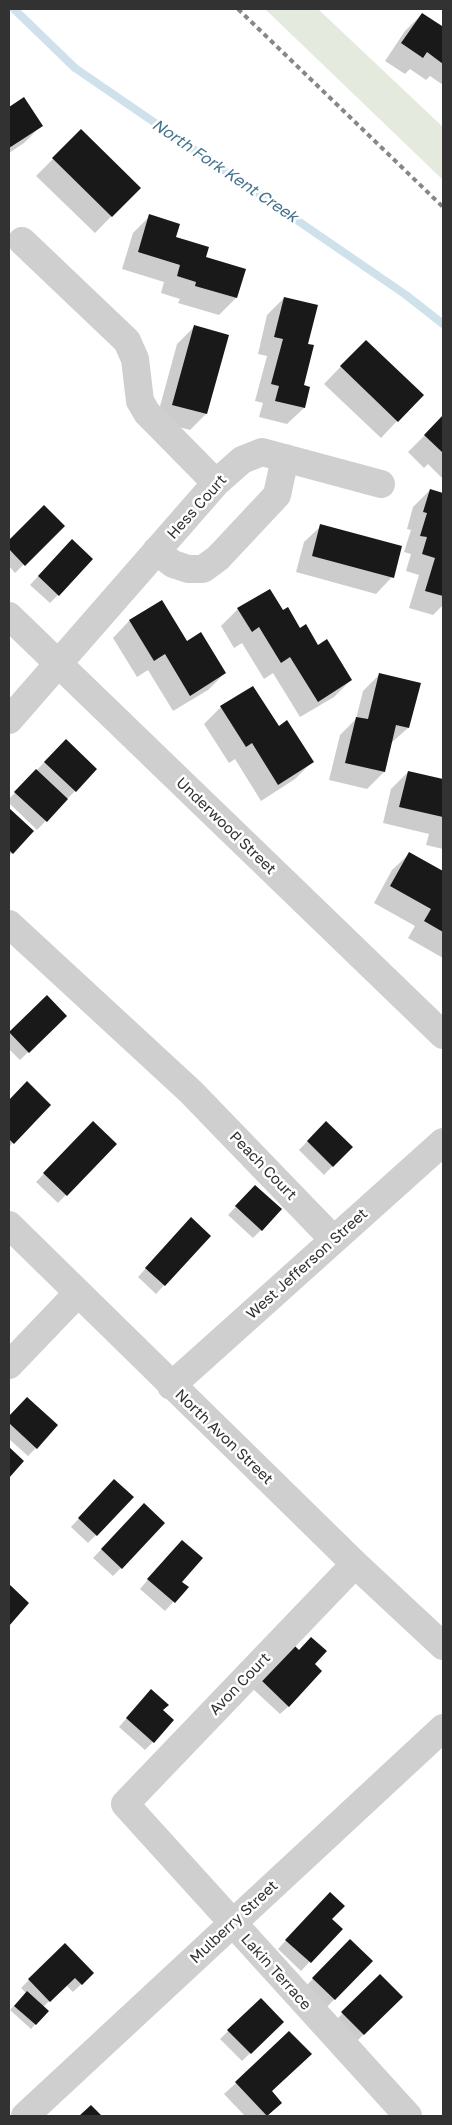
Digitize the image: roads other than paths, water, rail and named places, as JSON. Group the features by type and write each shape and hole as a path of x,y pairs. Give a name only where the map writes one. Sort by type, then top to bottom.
{"street":[{"path":"22,241 127,341 135,359 140,401 148,413 216,483"},
{"name":"Hess Court","path":"9,720 216,483 242,460 262,452 381,484"},
{"path":"156,552 173,564 188,569 203,569 218,558 277,494 285,458"},
{"name":"Underwood Street","path":"9,616 443,1035"},
{"name":"Peach Court","path":"9,924 191,1092 334,1240"},
{"name":"West Jefferson Street","path":"171,1386 443,1142"},
{"name":"North Avon Street","path":"9,1225 171,1386 355,1564 443,1646"},
{"path":"9,1365 78,1293"},
{"name":"Avon Court","path":"125,1804 355,1564"},
{"name":"Mulberry Street","path":"24,2116 443,1728"},
{"name":"Lakin Terrace","path":"125,1804 408,2116"}],"waterway":[{"name":"North Fork Kent Creek","path":"14,9 75,68 406,295 443,324"}],"railway":[{"path":"238,9 443,207"}]}
